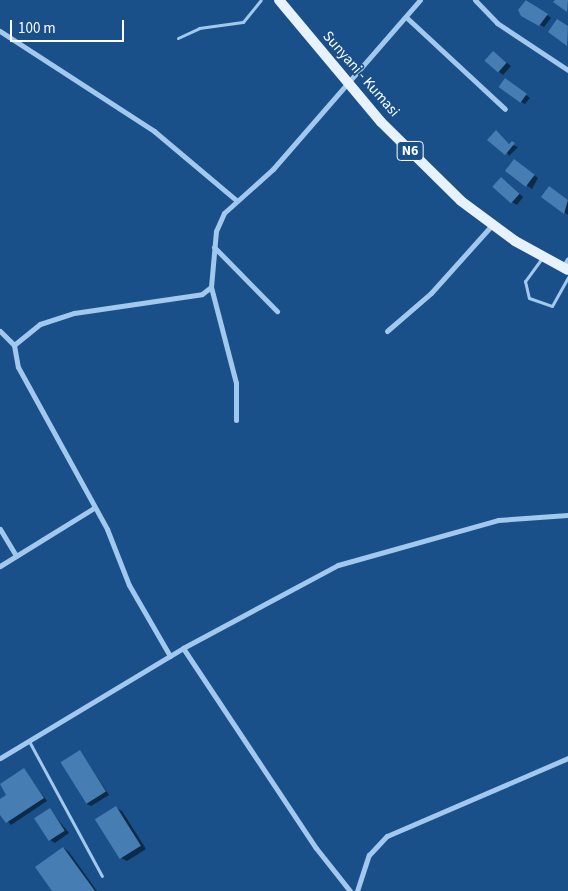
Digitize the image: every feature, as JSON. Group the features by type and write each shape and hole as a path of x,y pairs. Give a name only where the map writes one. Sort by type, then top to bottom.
{"main road":[{"name":"Sunyani - Kumasi","path":"284,2 348,84 429,169 492,225 542,258 567,269"}],"street":[{"path":"236,420 236,384 211,287 216,231 224,213 236,200 273,169 420,0"},
{"path":"475,0 497,23 568,70"},
{"path":"406,17 505,109"},
{"path":"0,31 154,131 236,200"},
{"path":"387,330 431,293 492,225"},
{"path":"214,247 276,311"},
{"path":"14,345 40,324 74,312 185,298 202,294 211,287"},
{"path":"0,331 14,345 18,367 116,548 129,585 170,656"},
{"path":"0,566 94,508"},
{"path":"0,758 30,743 183,648 338,565 498,520 568,515"},
{"path":"0,530 16,556"},
{"path":"183,648 316,848 350,891"},
{"path":"357,891 368,855 387,836 568,758"},
{"path":"358,884 362,891"}],"lane":[{"path":"178,38 199,28 243,22 261,0"},
{"path":"542,258 525,281 529,298 552,306 567,269"},
{"path":"30,743 102,876"}],"building":[{"path":"526,0 548,14 539,26 521,16 518,10"},
{"path":"555,0 568,0 567,12 553,2"},
{"path":"557,19 568,26 567,46 548,32"},
{"path":"493,51 507,63 498,73 484,61"},
{"path":"505,78 527,94 520,103 499,87"},
{"path":"496,130 509,144 512,141 515,143 505,155 487,140"},
{"path":"514,159 535,175 526,187 505,171"},
{"path":"501,177 520,194 511,203 492,187"},
{"path":"549,186 568,200 564,214 541,197"},
{"path":"80,750 106,792 86,804 60,762"},
{"path":"24,768 44,798 6,823 0,815 0,799 6,795 0,784"},
{"path":"116,806 141,846 120,859 95,819"},
{"path":"50,808 65,831 49,841 34,818"},
{"path":"63,847 95,891 52,891 35,867"}]}
